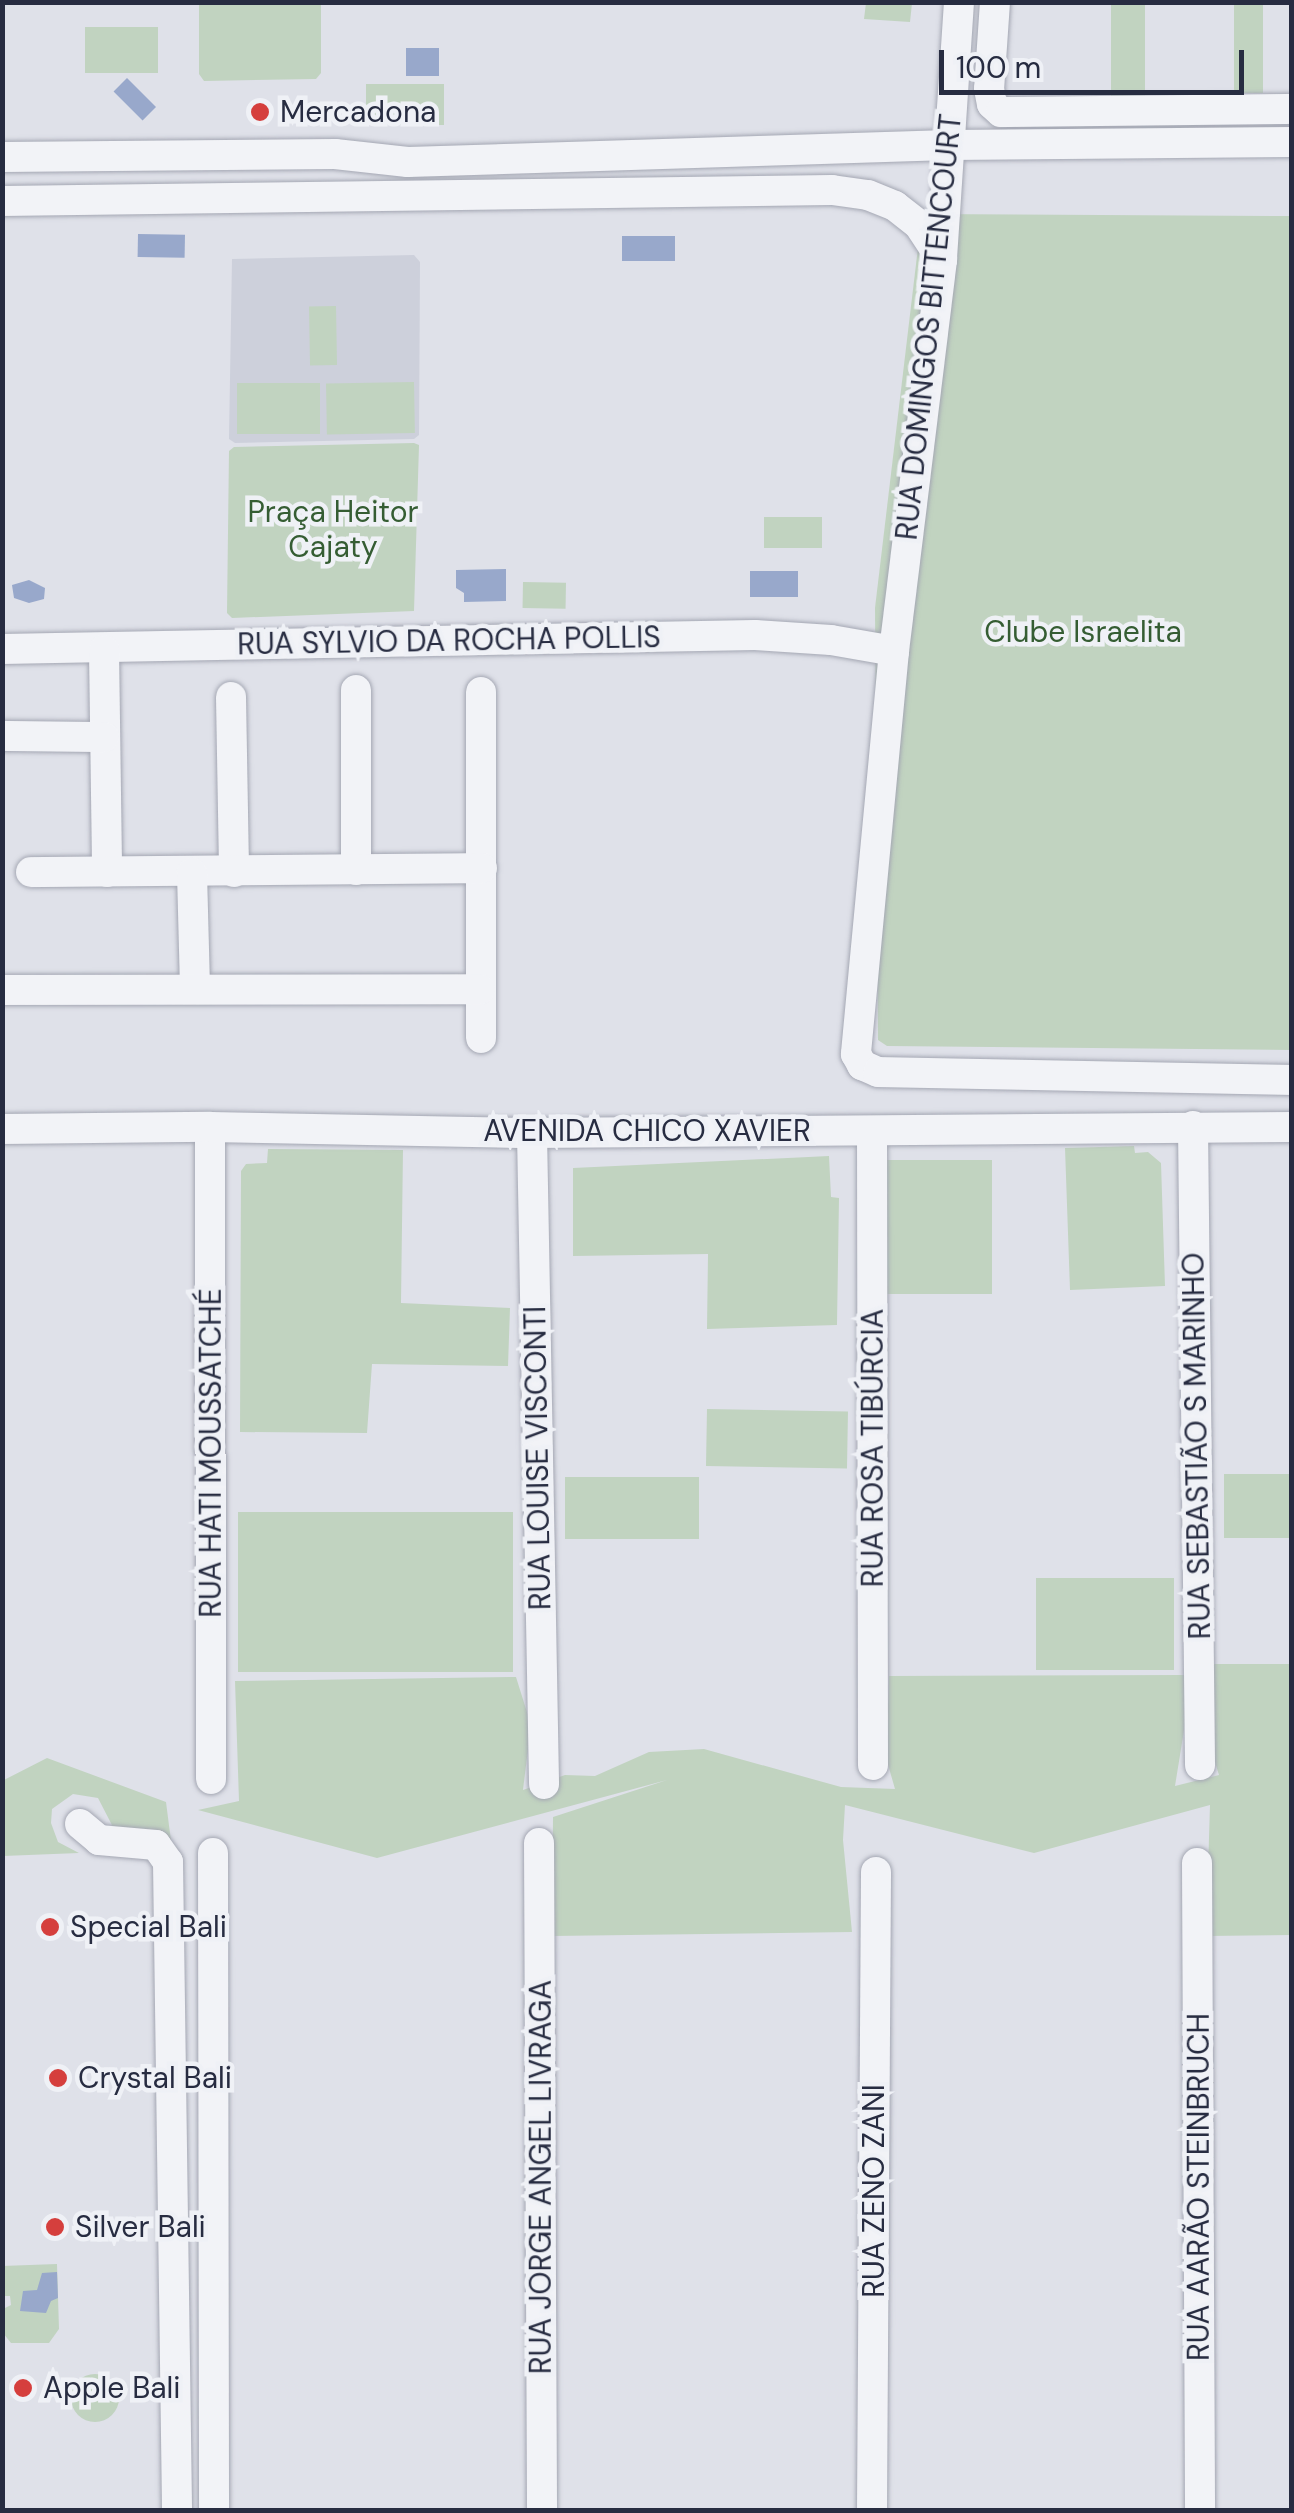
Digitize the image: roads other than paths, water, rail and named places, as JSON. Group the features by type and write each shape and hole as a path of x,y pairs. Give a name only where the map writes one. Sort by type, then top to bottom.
{"street":[{"name":"RUA DOMINGOS BITTENCOURT","path":"894,651 942,260 959,2"},
{"path":"994,2 989,89 992,104 1001,112 1292,110"},
{"path":"1201,146 1203,116 1209,112"},
{"path":"2,157 334,154 408,162 949,145 1201,146 1292,142"},
{"path":"2,201 832,190 868,195 895,206 919,225 942,260"},
{"name":"RUA SYLVIO DA ROCHA POLLIS","path":"2,649 756,635 831,640 894,651"},
{"path":"104,650 107,872"},
{"path":"894,651 855,1040 862,1065 878,1072 1292,1080"},
{"path":"356,690 356,870"},
{"path":"481,692 481,1038"},
{"path":"231,697 234,872"},
{"path":"2,736 104,737"},
{"path":"31,872 482,868"},
{"path":"192,873 196,989"},
{"path":"2,990 480,989"},
{"name":"AVENIDA CHICO XAVIER","path":"2,1129 210,1126 532,1132 1292,1127"},
{"name":"RUA HATI MOUSSATCHÉ","path":"210,1126 211,1779"},
{"name":"RUA SEBASTIÃO S MARINHO","path":"1193,1126 1200,1765"},
{"name":"RUA ROSA TIBÚRCIA","path":"872,1131 873,1764"},
{"name":"RUA LOUISE VISCONTI","path":"532,1132 544,1784"},
{"path":"80,1824 99,1840 156,1846 168,1862 177,2510"},
{"name":"RUA JORGE ANGEL LIVRAGA","path":"539,1843 542,2510"},
{"path":"212,1853 214,2510"},
{"name":"RUA AARÃO STEINBRUCH","path":"1196,1863 1200,2510"},
{"name":"RUA ZENO ZANI","path":"872,2510 876,1872"}],"water":[{"path":"406,48 439,48 439,76 406,76"},
{"path":"127,78 156,107 143,120 114,91"},
{"path":"138,234 185,235 185,258 138,257"},
{"path":"622,236 675,236 675,261 622,261"},
{"path":"506,569 506,601 464,602 464,593 456,588 456,570"},
{"path":"750,571 798,571 798,597 750,597"},
{"path":"29,580 45,588 44,599 29,603 14,598 12,585"},
{"path":"57,2272 58,2298 51,2301 46,2313 20,2311 23,2291 37,2290 42,2273"}],"place":[{"name":"Mercadona","path":"260,112"},
{"name":"Special Bali","path":"50,1927"},
{"name":"Crystal Bali","path":"58,2078"},
{"name":"Silver Bali","path":"55,2227"},
{"name":"Apple Bali","path":"23,2388"}],"park label":[{"name":"Praça Heitor Cajaty","path":"333,529"},
{"name":"Clube Israelita","path":"1083,632"}]}
